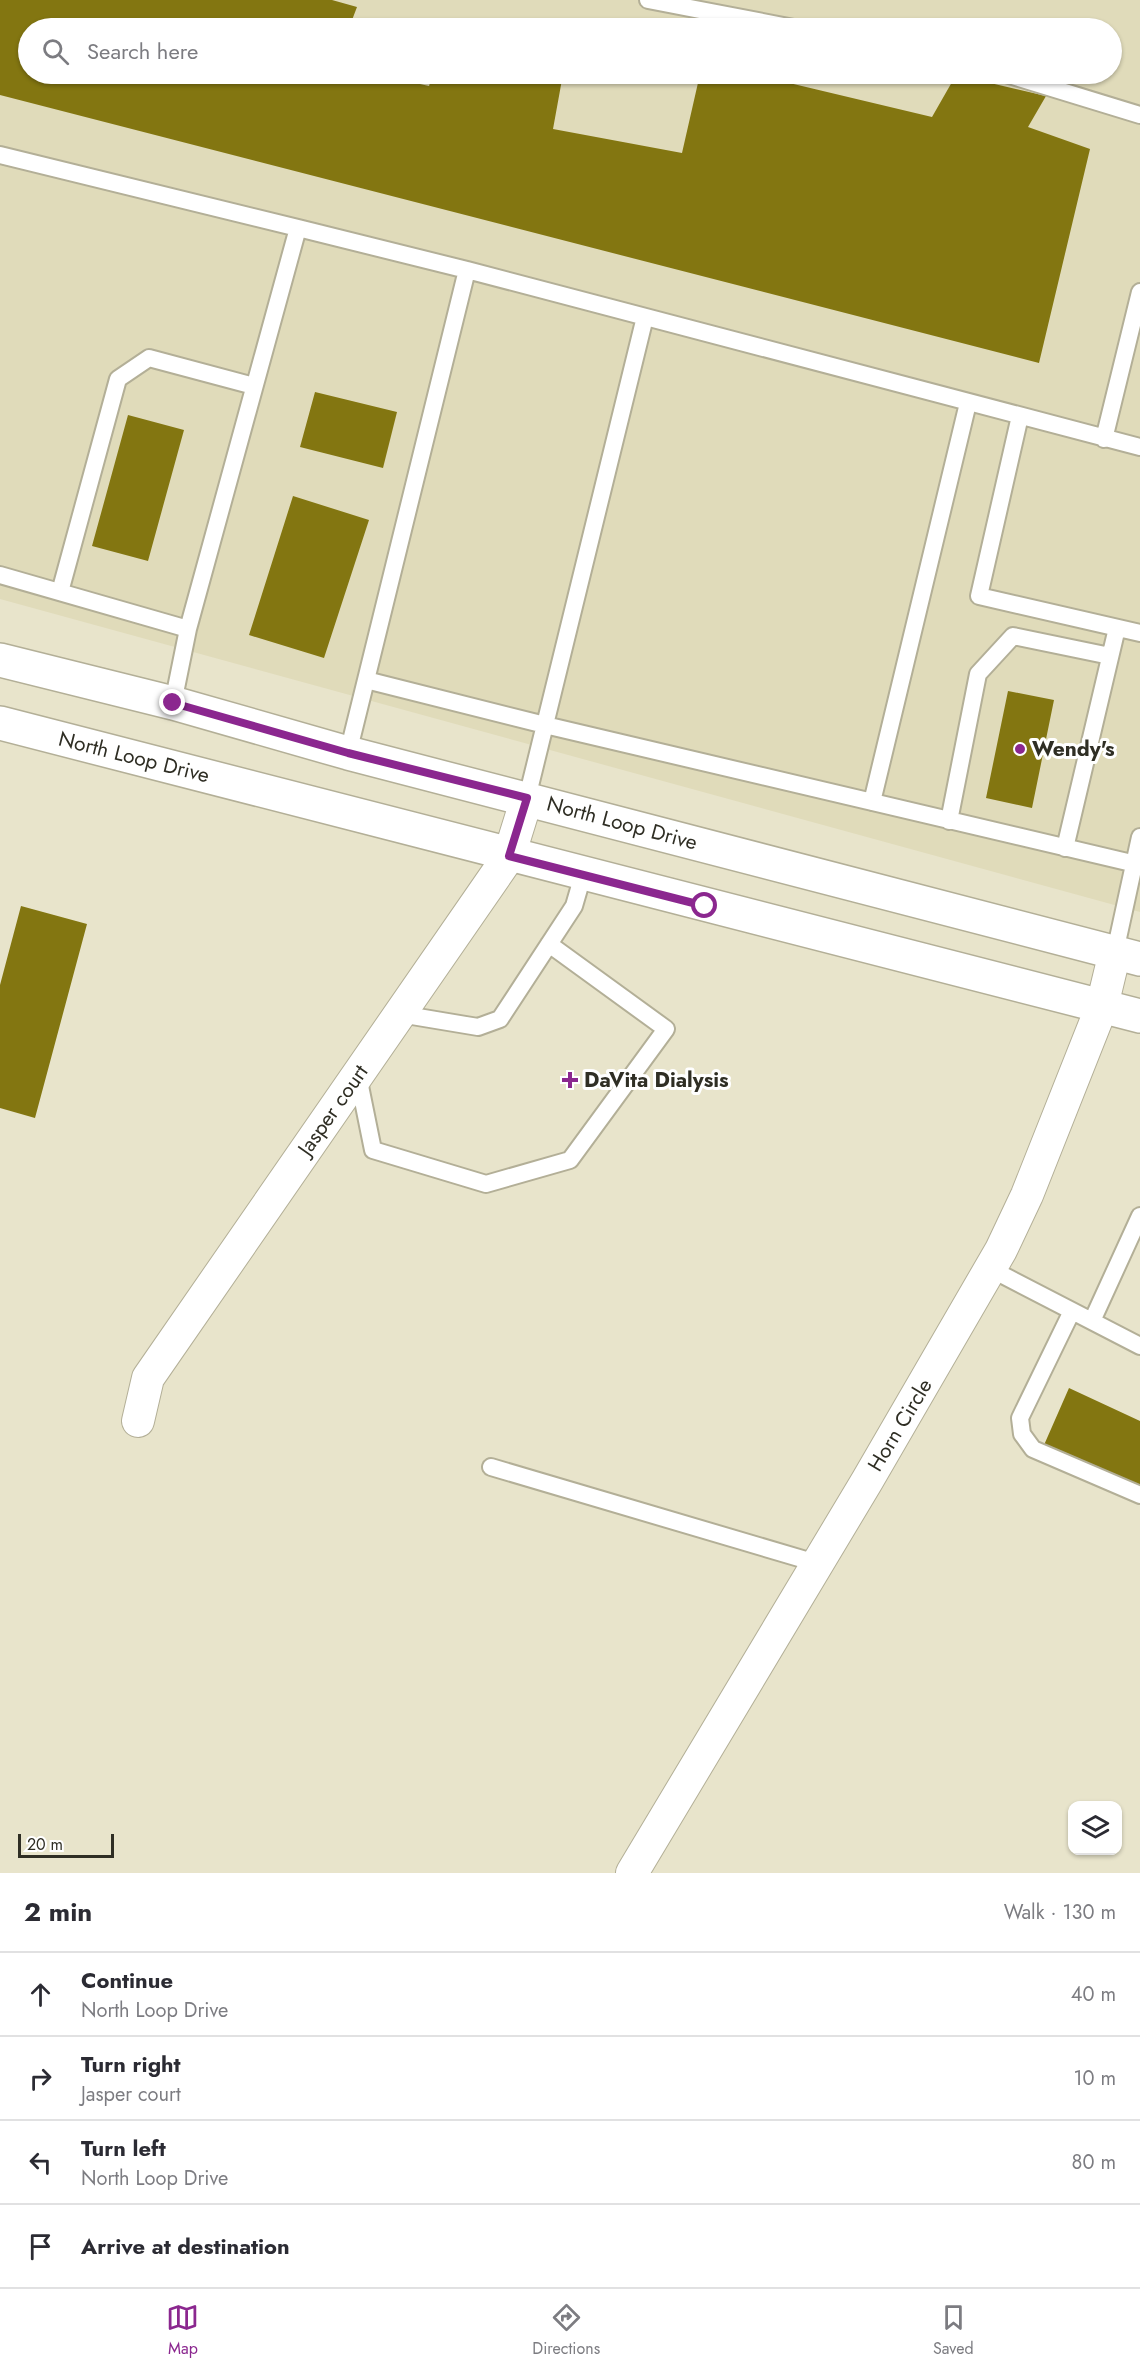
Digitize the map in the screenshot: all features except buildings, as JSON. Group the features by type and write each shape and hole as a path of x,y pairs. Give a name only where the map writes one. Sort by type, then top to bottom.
{"main road":[{"name":"North Loop Drive","path":"0,660 173,703 348,753 1128,956"},
{"name":"North Loop Drive","path":"0,723 195,772 509,856 1140,1016"}],"street":[{"name":"Jasper court","path":"138,1421 148,1378 509,856 527,798"},
{"name":"Horn Circle","path":"632,1873 991,1269 1027,1195 1102,1006 1128,956"}],"lane":[{"path":"648,0 742,18"},
{"path":"1039,84 1140,115"},
{"path":"0,155 467,270 1140,447"},
{"path":"173,703 188,629 298,228"},
{"path":"348,753 467,270"},
{"path":"1104,438 1140,292"},
{"path":"527,798 645,317"},
{"path":"60,592 118,379 149,358 255,386"},
{"path":"872,802 968,403"},
{"path":"1020,416 979,596 1140,633"},
{"path":"0,575 188,629"},
{"path":"1065,848 1117,628"},
{"path":"949,821 978,674 1013,636 1110,656"},
{"path":"366,680 545,725 1137,865"},
{"path":"1128,956 1140,837"},
{"path":"400,1014 478,1027 500,1019 574,906 583,875"},
{"path":"358,1076 373,1150 486,1184 570,1160 666,1029 549,944"},
{"path":"1092,1321 1140,1216"},
{"path":"991,1269 1140,1346"},
{"path":"1072,1311 1020,1418 1022,1434 1033,1449 1140,1495"},
{"path":"491,1467 816,1563"}],"shaded area":[{"path":"0,0 1140,0 1140,912 0,599"}],"place":[{"name":"Wendy's","path":"1020,749"},
{"name":"DaVita Dialysis","path":"570,1080"}],"route":[{"path":"173,703 348,753 527,798 509,856 705,906"}]}
